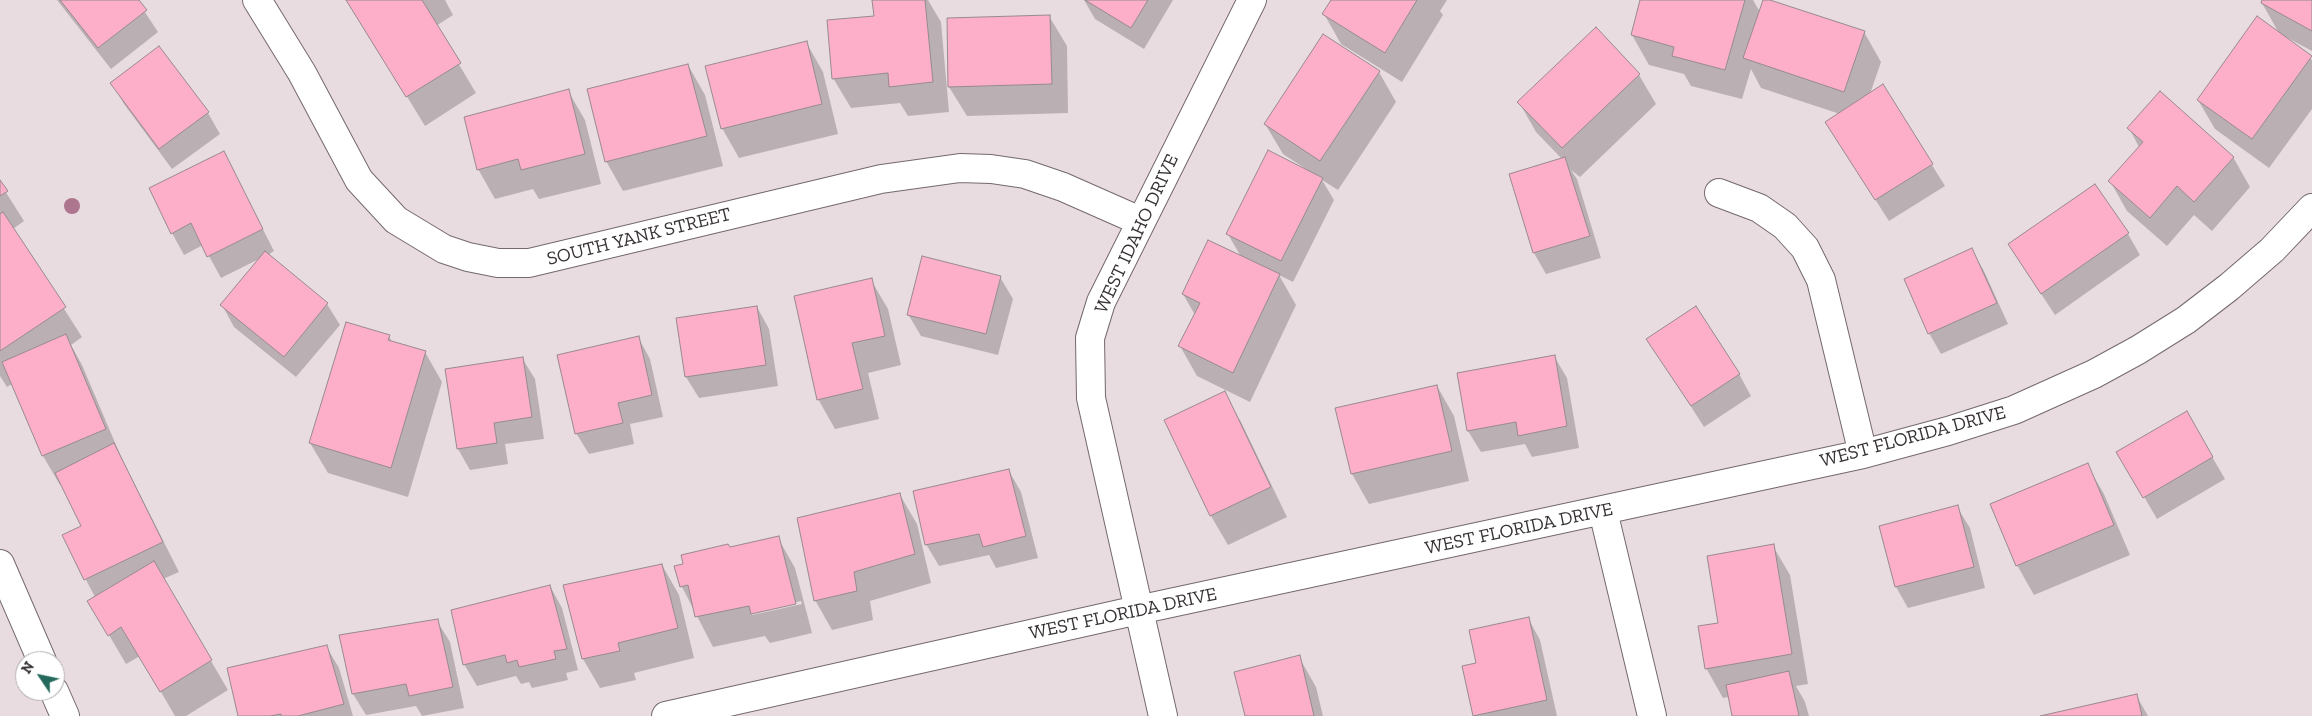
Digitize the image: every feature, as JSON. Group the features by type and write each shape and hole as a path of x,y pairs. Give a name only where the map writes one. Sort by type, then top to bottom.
{"street":[{"name":"SOUTH YANK STREET","path":"257,0 302,73 358,180 396,220 444,249 468,258 498,263 530,263 881,179 960,168 991,169 1025,174 1063,186 1140,221"},
{"name":"WEST IDAHO DRIVE","path":"1163,716 1090,398 1090,338 1101,302 1252,0"},
{"path":"1719,193 1759,208 1785,226 1805,248 1821,280 1863,454"},
{"name":"WEST FLORIDA DRIVE","path":"666,716 1138,610 1863,454 1948,431 2014,410 2094,374 2138,350 2186,320 2229,287 2272,250 2312,208"},
{"path":"1603,511 1652,716"},
{"path":"0,564 38,651"},
{"path":"58,701 65,716"}],"building":[{"path":"60,0 139,0 147,10 98,48"},
{"path":"346,0 422,0 461,63 406,97"},
{"path":"872,0 925,0 933,82 889,87 888,73 832,79 827,20 874,16"},
{"path":"1085,0 1148,0 1131,28"},
{"path":"1331,0 1417,0 1385,53 1322,14"},
{"path":"1640,0 1745,0 1725,70 1672,56 1674,47 1631,35"},
{"path":"1763,0 1770,0 1865,31 1844,92 1743,58"},
{"path":"2262,0 2312,0 2312,31 2261,3"},
{"path":"1050,15 1052,84 948,87 947,18"},
{"path":"2257,16 2312,56 2252,139 2197,100"},
{"path":"1596,27 1640,74 1562,148 1517,102"},
{"path":"1323,34 1380,71 1320,161 1264,124"},
{"path":"807,41 822,104 721,129 705,66"},
{"path":"159,46 209,112 159,149 110,83"},
{"path":"688,64 707,136 605,162 587,89"},
{"path":"1883,84 1933,164 1875,200 1825,122"},
{"path":"569,89 585,154 521,170 518,159 477,170 464,117"},
{"path":"2160,91 2234,157 2194,202 2177,186 2150,218 2108,181 2143,142 2127,128"},
{"path":"1268,150 1323,178 1281,261 1226,234"},
{"path":"224,151 263,229 207,257 191,223 171,234 149,188"},
{"path":"1565,157 1590,236 1533,253 1509,174"},
{"path":"0,180 8,191 0,196"},
{"path":"2095,184 2129,233 2041,294 2008,244"},
{"path":"3,212 66,307 0,351 0,214"},
{"path":"1208,240 1280,274 1233,373 1178,346 1200,303 1182,294"},
{"path":"1972,248 1997,303 1928,334 1904,279"},
{"path":"265,251 328,303 284,357 220,305"},
{"path":"922,256 1001,276 986,334 907,315"},
{"path":"872,278 885,336 852,343 863,389 817,400 794,296"},
{"path":"757,306 766,365 685,377 676,318"},
{"path":"1696,306 1740,374 1691,406 1646,339"},
{"path":"346,322 390,335 388,340 426,351 391,468 309,443"},
{"path":"66,334 106,429 42,456 2,362"},
{"path":"639,336 652,395 618,403 623,423 575,434 557,355"},
{"path":"1555,355 1567,426 1518,436 1516,422 1467,431 1457,373"},
{"path":"523,357 532,417 494,423 497,443 457,449 445,369"},
{"path":"1437,385 1452,451 1351,474 1335,408"},
{"path":"1225,391 1271,487 1210,516 1164,420"},
{"path":"2187,411 2213,457 2143,498 2116,452"},
{"path":"114,443 163,542 84,580 62,535 81,526 55,473"},
{"path":"2088,463 2114,525 2016,566 1990,504"},
{"path":"1009,469 1026,536 983,547 979,534 925,545 913,491"},
{"path":"900,493 915,554 854,572 857,591 814,601 797,518"},
{"path":"1958,505 1974,567 1895,587 1879,526"},
{"path":"779,536 796,604 751,614 749,606 695,617 688,585 680,587 674,566 683,564 681,555 728,544 730,547"},
{"path":"1774,544 1792,654 1705,669 1698,626 1718,623 1707,556"},
{"path":"154,561 212,660 160,692 121,627 108,636 87,601"},
{"path":"662,564 678,628 618,643 620,651 582,659 563,585"},
{"path":"550,585 567,649 554,651 556,659 519,667 517,660 507,663 505,655 463,665 451,610"},
{"path":"1529,617 1547,700 1473,716 1462,666 1476,663 1469,630"},
{"path":"438,619 453,687 409,696 406,684 352,694 339,635"},
{"path":"327,645 344,704 298,716 281,716 281,714 238,716 227,668"},
{"path":"1300,655 1314,716 1245,716 1234,672"},
{"path":"1789,671 1799,716 1732,716 1726,685"},
{"path":"2137,694 2142,716 2040,716"}]}
